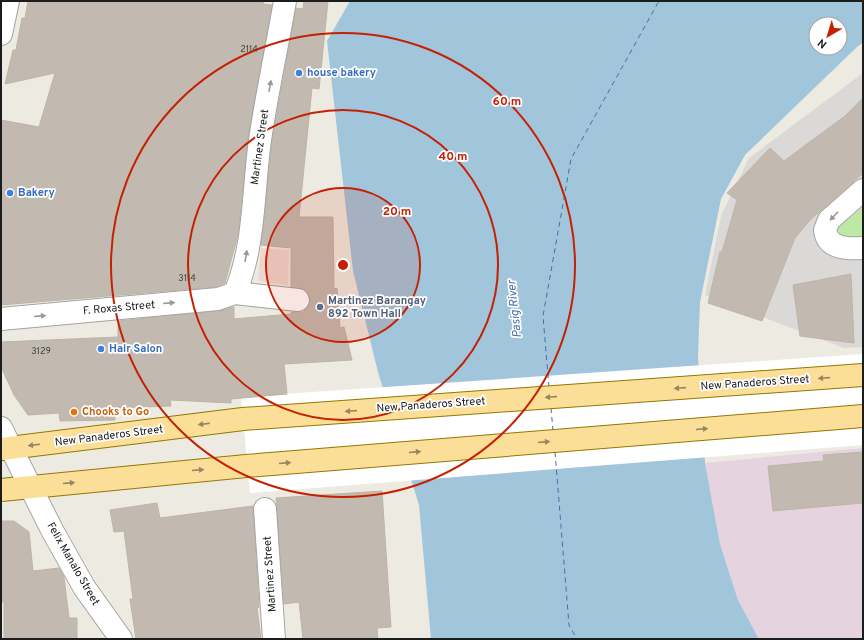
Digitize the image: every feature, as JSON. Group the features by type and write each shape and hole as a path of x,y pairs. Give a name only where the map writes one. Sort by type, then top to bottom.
{"main road":[{"name":"New Panaderos Street","path":"6,448 243,419 863,375"},
{"path":"1,490 246,466 863,416"}],"street":[{"path":"1,34 8,1"},
{"name":"Martinez Street","path":"235,293 242,276 247,254 260,140 285,1"},
{"path":"863,190 829,220 825,230 829,240 834,244 849,249 863,248"},
{"path":"235,293 298,300"},
{"name":"F. Roxas Street","path":"1,319 218,299 235,293"},
{"name":"Felix Manalo Street","path":"1,428 6,448 30,486 84,587 121,639"},
{"name":"Martinez Street","path":"265,509 274,639"}],"shaded area":[{"path":"863,73 863,347 844,348 705,295 721,216 749,158"},
{"path":"261,248 289,250 288,285 258,281"},
{"path":"863,448 863,639 759,639 738,600 720,544 705,463"}],"green space":[{"path":"863,208 863,239 829,234"}],"water":[{"name":"Pasig River","path":"350,1 863,1 863,43 848,56 848,16 808,16 808,56 848,56 745,155 721,199 700,302 698,356 705,463 720,544 738,600 759,639 431,639 419,505 378,372 353,271 327,41"}],"pier":[{"path":"863,354 863,445 250,493 241,397"}],"building":[{"path":"28,1 264,1 263,4 272,5 248,138 238,235 225,283 215,287 1,305 1,120 39,127 55,73 5,84 13,50 16,50 22,18 25,18"},
{"path":"304,1 328,1 319,89 312,88 299,217 333,217 334,289 337,288 340,328 344,327 352,360 284,364 287,394 231,399 231,403 170,400 171,406 114,408 115,420 60,421 59,413 28,415 14,395 3,371 1,361 1,342 118,337 118,321 219,311 234,307 234,319 291,314 291,312 303,312 308,307 310,301 306,290 291,287 291,248 261,245 272,142 278,107 296,8 303,9"},
{"path":"863,98 863,173 810,220 795,238 762,321 708,303 720,252 722,252 737,200 727,193 770,148 784,161 845,116"},
{"path":"851,274 854,343 800,336 793,285"},
{"path":"863,452 863,503 773,511 768,466 824,461 823,455"},
{"path":"382,491 391,627 377,628 378,639 303,639 299,602 284,604 276,498"},
{"path":"157,503 160,518 253,506 259,607 257,608 261,639 136,639 130,599 133,599 124,531 114,532 110,510"},
{"path":"1,521 14,521 29,532 33,571 59,568 64,577 69,618 77,618 77,639 4,639 4,602 1,602"}],"ferry route":[{"path":"549,387 543,316 571,159 659,1"},
{"path":"551,408 553,431"},
{"path":"555,452 569,625 577,639"}],"place":[{"name":"house bakery","path":"299,73"},
{"name":"Bakery","path":"10,193"},
{"name":"Martinez Barangay 892 Town Hall","path":"320,307"},
{"name":"Hair Salon","path":"101,349"},
{"name":"Chooks to Go","path":"74,412"}]}
